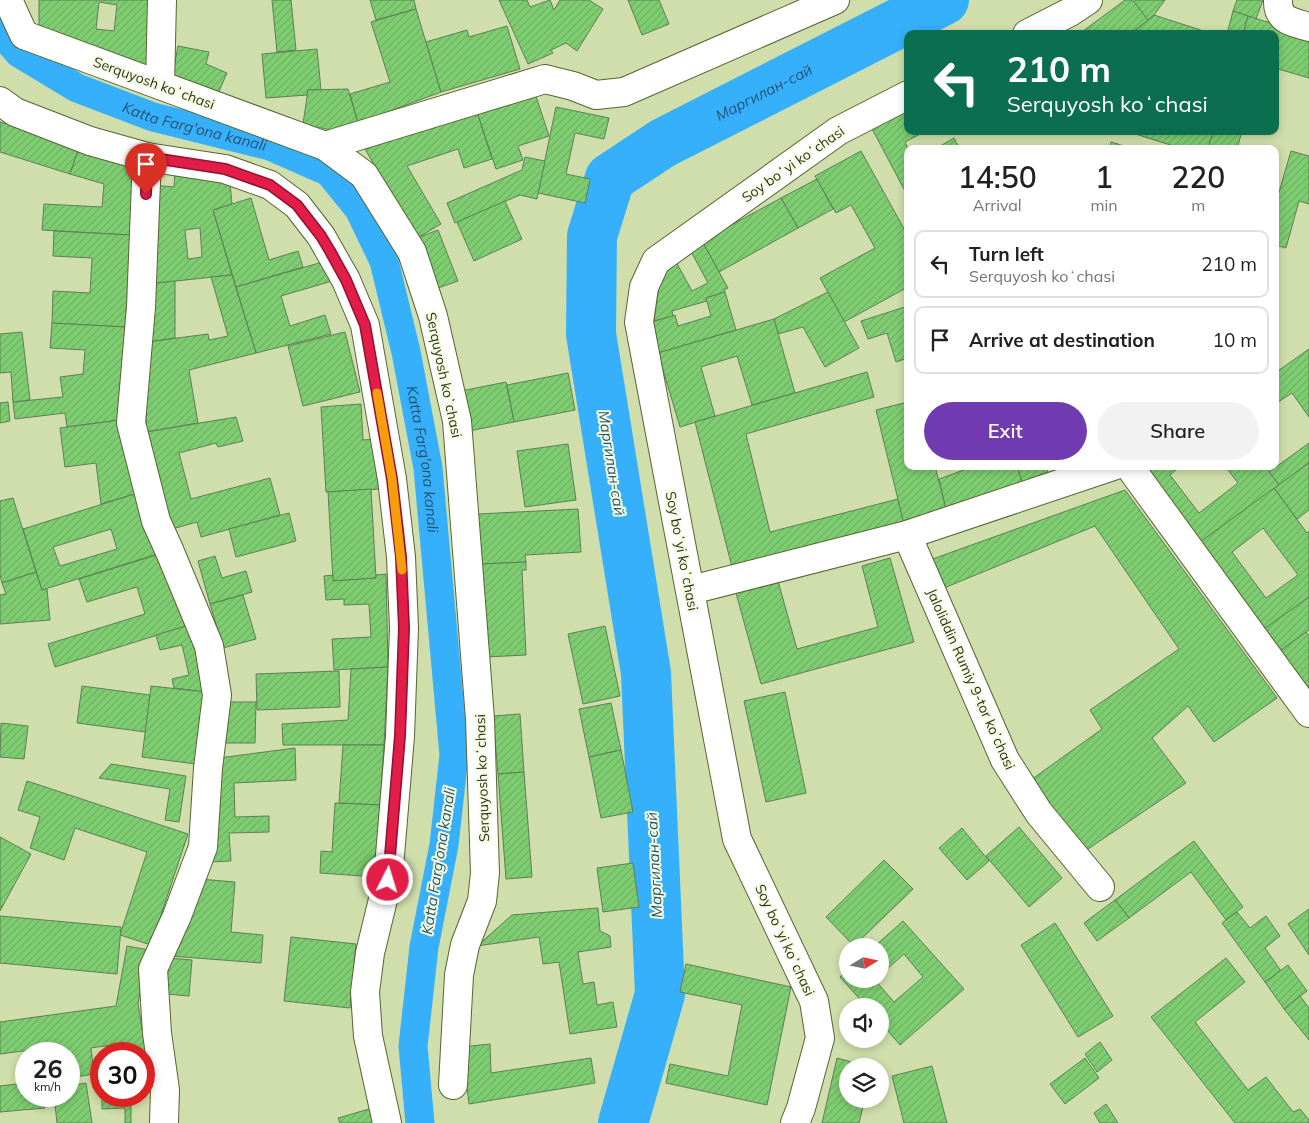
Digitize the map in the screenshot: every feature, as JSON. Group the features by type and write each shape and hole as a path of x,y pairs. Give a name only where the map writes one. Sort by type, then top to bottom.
{"street":[{"name":"Serquyosh koʻchasi","path":"8,0 24,35 325,146 364,175 412,252 433,316 457,422 480,719 485,873 482,901 465,945 459,975 453,1085"},
{"path":"160,85 162,0"},
{"path":"1035,30 1070,12 1088,0"},
{"path":"1278,0 1278,8 1285,19 1309,27"},
{"path":"325,146 545,79 596,95 624,92 823,2"},
{"name":"Soy boʻyi koʻchasi","path":"795,1123 801,1108 820,1038 814,1001 737,840 639,322 644,286 656,260 838,131 904,97"},
{"path":"0,101 15,112 90,141 147,157 225,169 270,185 297,205 321,236 346,280 365,325 392,479 401,557 404,628 400,736 388,880 370,952 365,992 368,1036 388,1123"},
{"path":"147,157 141,306 132,423 156,521 208,646 217,695 208,768 203,848 177,916 153,969 157,1033 166,1090 164,1123"},
{"path":"691,590 907,535 1101,470"},
{"path":"1132,470 1309,713"},
{"name":"Jaloliddin Rumiy 9-tor koʼchasi","path":"907,535 1005,760 1039,813 1100,887"}],"building":[{"path":"39,0 155,0 154,73 39,25","holes":["99,2 117,5 114,31 96,29"]},
{"path":"272,0 291,0 296,50 277,52"},
{"path":"370,0 414,0 416,9 376,20"},
{"path":"499,0 527,0 530,7 550,0 554,10 560,0 589,0 603,9 577,51 566,43 551,50 553,53 528,64"},
{"path":"628,0 659,0 669,24 642,35"},
{"path":"1125,0 1133,0 1148,20 1135,30 1084,30"},
{"path":"1136,0 1165,0 1148,20 1134,2"},
{"path":"1237,0 1263,0 1256,19 1233,11"},
{"path":"416,9 441,92 358,123 350,94 390,82 371,22"},
{"path":"1233,11 1248,16 1244,30 1228,30"},
{"path":"1154,15 1201,30 1136,30"},
{"path":"1248,16 1309,35 1309,78 1279,69 1279,30 1244,30"},
{"path":"507,26 520,69 441,92 426,42 467,30 469,37"},
{"path":"178,46 209,52 206,64 227,73 216,98 172,78"},
{"path":"317,49 321,90 308,90 307,95 266,98 262,54"},
{"path":"348,89 358,123 335,131 303,124 308,90"},
{"path":"535,93 549,136 518,146 523,160 496,169 477,112"},
{"path":"556,107 609,118 604,139 575,133 566,174 590,179 585,203 538,193"},
{"path":"904,108 904,135 918,135 905,142 906,145 904,145 904,189 870,125"},
{"path":"477,112 492,159 464,168 458,149 407,166 441,224 417,238 365,149"},
{"path":"0,122 79,147 70,174 0,152"},
{"path":"1139,135 1212,135 1209,145 1170,145"},
{"path":"1212,135 1241,135 1238,145 1209,145"},
{"path":"954,138 958,145 942,145"},
{"path":"1111,142 1121,145 1110,145"},
{"path":"79,147 135,165 131,235 42,230 44,204 102,207 104,184 70,174"},
{"path":"861,151 904,229 904,289 844,322 820,278 875,248 851,205 836,213 815,176"},
{"path":"1291,151 1309,156 1309,204 1299,201 1286,248 1279,246 1279,192"},
{"path":"525,157 545,161 537,199 520,195 455,223 447,203 522,170"},
{"path":"175,171 229,173 232,204 213,210 232,275 148,284 153,185 174,187","holes":["200,228 202,257 188,259 185,230"]},
{"path":"817,179 833,209 798,228 781,198"},
{"path":"251,198 269,260 298,251 303,267 236,287 213,210"},
{"path":"781,198 798,228 719,272 702,241"},
{"path":"505,201 522,239 474,261 457,222"},
{"path":"438,230 458,281 438,288 419,237"},
{"path":"54,231 131,235 125,327 52,323 53,291 90,293 92,258 53,256"},
{"path":"702,241 728,288 724,290 725,292 706,298 707,301 672,311 673,316 654,321 660,279 675,260 692,291 708,283 688,246"},
{"path":"326,261 332,281 281,296 290,326 325,315 331,334 256,353 236,287"},
{"path":"232,275 256,353 189,370 198,423 146,432 147,342 208,334 209,340 228,336 211,277"},
{"path":"175,281 175,338 147,342 148,284"},
{"path":"725,292 736,330 658,353 649,323 675,315 678,326 711,316 706,298"},
{"path":"828,292 859,348 825,367 803,327 778,334 774,319"},
{"path":"904,307 904,359 896,362 887,333 868,339 861,321"},
{"path":"774,319 795,393 752,405 737,356 701,367 715,416 680,427 658,353"},
{"path":"52,323 125,327 122,384 127,419 67,427 65,413 15,419 13,402 63,397 60,377 83,374 85,350 50,348"},
{"path":"22,332 30,400 13,402 11,372 0,373 0,334"},
{"path":"345,332 360,392 303,406 288,346"},
{"path":"1309,349 1309,417 1292,393 1279,401 1279,370"},
{"path":"867,372 874,397 746,434 770,532 898,499 904,524 732,567 695,422"},
{"path":"568,373 575,410 514,422 507,385"},
{"path":"506,382 514,422 469,431 461,391"},
{"path":"8,402 10,421 0,423 0,403"},
{"path":"904,403 904,470 936,470 947,513 904,524 876,410"},
{"path":"361,404 363,440 377,439 380,489 326,492 321,407"},
{"path":"236,417 243,441 218,447 216,443 179,453 191,499 270,478 280,515 201,537 197,522 172,529 146,432"},
{"path":"127,419 141,492 101,504 96,463 65,467 60,428"},
{"path":"1309,443 1309,463 1279,485 1269,472 1279,470 1279,465"},
{"path":"568,444 576,500 525,507 517,451"},
{"path":"1309,463 1309,510 1297,519 1274,488"},
{"path":"964,470 1018,470 1022,482 946,509 939,479"},
{"path":"1018,470 1047,470 1048,472 1022,482"},
{"path":"1143,470 1176,470 1170,475 1199,513 1238,483 1228,470 1268,470 1279,485 1192,548"},
{"path":"1274,488 1307,533 1309,531 1309,597 1255,636 1192,548","holes":["1263,528 1298,575 1266,598 1232,552"]},
{"path":"371,489 376,578 333,581 328,492"},
{"path":"1125,490 1277,698 1214,742 1188,706 1152,738 1186,783 1085,851 1028,782 1102,729 1090,710 1179,649 1095,526 939,590 927,561"},
{"path":"141,492 161,553 42,590 23,529","holes":["111,529 117,549 60,566 53,547"]},
{"path":"13,498 36,572 2,583 0,575 0,501"},
{"path":"578,509 581,552 525,555 526,562 481,564 478,514"},
{"path":"289,513 296,541 236,557 229,529"},
{"path":"166,552 196,623 55,667 48,644 145,614 137,587 87,602 79,579"},
{"path":"215,556 222,578 246,571 252,592 210,604 198,561"},
{"path":"890,558 914,642 761,684 736,593 778,581 797,649 878,627 862,566"},
{"path":"526,562 526,570 522,570 526,655 486,657 481,564"},
{"path":"36,572 42,590 47,589 50,620 0,624 0,595 6,594 2,583"},
{"path":"386,574 388,667 334,670 332,639 371,637 369,604 344,605 344,599 326,600 324,576 333,575 333,581 376,578 376,575"},
{"path":"243,595 256,639 223,648 210,604"},
{"path":"1309,597 1309,630 1273,656 1257,634"},
{"path":"196,623 206,692 174,688 172,679 189,675 182,645 160,650 156,635"},
{"path":"605,626 620,696 583,704 568,634"},
{"path":"1306,632 1309,636 1309,687 1300,694 1273,656"},
{"path":"388,667 384,745 283,745 282,724 348,720 351,669"},
{"path":"339,671 340,707 257,710 256,674"},
{"path":"82,686 150,695 146,732 77,723"},
{"path":"151,686 206,692 196,764 142,757"},
{"path":"785,692 806,793 766,802 744,701"},
{"path":"223,702 256,702 255,743 223,743"},
{"path":"611,703 621,750 589,757 579,709"},
{"path":"520,714 524,772 498,774 493,716"},
{"path":"1,723 28,726 24,759 0,757"},
{"path":"343,745 384,745 380,805 339,803"},
{"path":"295,748 296,780 234,783 235,817 269,816 269,832 229,833 231,861 210,862 219,758"},
{"path":"621,750 633,812 601,818 589,757"},
{"path":"111,764 186,776 179,822 165,820 170,789 99,778"},
{"path":"524,772 532,877 506,879 498,774"},
{"path":"27,781 188,834 151,945 120,935 147,852 75,828 64,860 30,848 40,817 18,810"},
{"path":"335,803 380,805 376,877 320,873 321,851 332,852"},
{"path":"1019,827 1062,878 1029,907 986,856"},
{"path":"962,828 989,861 967,880 939,848"},
{"path":"0,837 31,854 0,911"},
{"path":"1194,841 1243,907 1226,920 1191,872 1129,918 1115,900"},
{"path":"884,860 913,889 862,938 846,938 826,917"},
{"path":"633,863 639,907 603,912 597,868"},
{"path":"199,879 235,882 231,932 263,935 261,963 170,956"},
{"path":"1115,900 1129,918 1097,941 1084,923"},
{"path":"598,908 600,931 610,936 611,947 578,952 583,984 594,982 597,1005 613,1002 617,1027 570,1034 559,962 543,964 539,937 477,946 512,915"},
{"path":"1309,909 1309,955 1288,924"},
{"path":"1237,912 1250,928 1266,916 1280,936 1265,948 1281,971 1265,982 1222,923"},
{"path":"0,916 121,927 117,974 0,963"},
{"path":"903,921 964,989 900,1045 889,1032 889,998 859,998 850,988 882,988 894,1002 923,977 904,954 889,967 889,938 884,938"},
{"path":"1055,923 1113,1016 1078,1037 1021,945"},
{"path":"291,937 356,944 350,1008 284,1001"},
{"path":"127,946 149,950 138,1003 144,1042 90,1042 90,1075 80,1076 80,1042 15,1042 15,1052 0,1054 0,1022 116,1006"},
{"path":"169,958 192,960 189,996 166,994"},
{"path":"1226,958 1245,982 1195,1022 1248,1090 1266,1077 1293,1112 1300,1109 1309,1120 1309,1123 1235,1123 1151,1017"},
{"path":"686,964 791,987 767,1105 666,1083 670,1064 728,1076 742,1005 680,992"},
{"path":"1288,965 1307,991 1284,1009 1265,982"},
{"path":"1300,996 1309,1008 1309,1040 1284,1009"},
{"path":"1100,1042 1112,1060 1097,1072 1085,1054"},
{"path":"490,1044 491,1073 591,1058 595,1083 469,1104 462,1047"},
{"path":"837,1058 839,1059 839,1108 863,1108 859,1123 822,1123"},
{"path":"1085,1058 1099,1078 1065,1104 1050,1084"},
{"path":"932,1066 947,1123 904,1123 892,1076"},
{"path":"86,1083 92,1123 57,1123 55,1107 80,1107 80,1084"},
{"path":"15,1084 15,1107 45,1108 0,1112 0,1086"},
{"path":"1106,1104 1118,1123 1100,1123 1094,1113"},
{"path":"102,1107 131,1107 131,1123 125,1123 125,1108 102,1109"},
{"path":"376,1107 381,1123 340,1123 338,1118"}],"waterway":[{"name":"Маргилан-сай","path":"623,1123 660,994 646,673 591,334 592,236 610,178 663,143 944,0"},
{"name":"Katta Farg'ona kanali","path":"0,32 19,53 77,88 153,117 270,146 329,172 359,209 384,261 406,352 428,468 454,755 444,845 424,947 413,1046 420,1123"}],"slow traffic":[{"path":"377,393 392,479 402,570"}],"route":[{"path":"146,194 147,157 225,169 270,185 297,205 321,236 346,280 365,325 392,479 401,557 404,628 400,736 388,880"}]}
